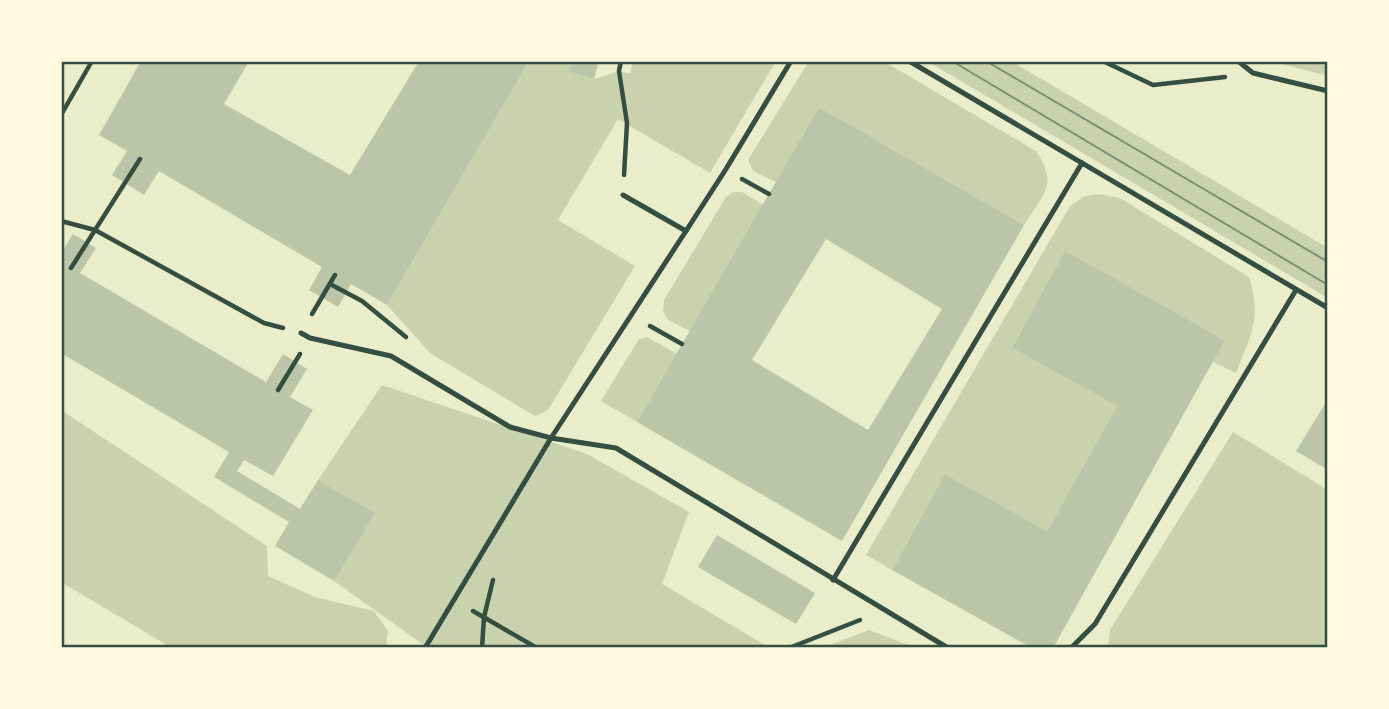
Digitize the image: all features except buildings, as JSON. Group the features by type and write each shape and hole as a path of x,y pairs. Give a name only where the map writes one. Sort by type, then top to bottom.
{"lane":[{"path":"425,648 551,438 726,169 791,61"},
{"path":"909,61 1328,308"},
{"path":"1238,61 1254,73 1328,91"},
{"path":"833,580 1082,163"},
{"path":"623,195 686,231"},
{"path":"1071,648 1095,624 1296,290"},
{"path":"301,332 310,338 391,356 510,427 551,438 616,449 948,648"}],"path":[{"path":"61,115 93,61"},
{"path":"621,61 619,71 627,124 623,195"},
{"path":"1096,61 1105,62 1153,85 1254,73"},
{"path":"71,268 140,159 103,218"},
{"path":"726,169 769,194"},
{"path":"61,221 95,230 264,323 301,332"},
{"path":"321,298 335,275"},
{"path":"631,315 682,344"},
{"path":"278,390 295,361"},
{"path":"453,600 537,648"},
{"path":"789,648 884,610"}],"green space":[{"path":"529,61 572,61 569,72 594,79 619,71 630,74 633,61 776,61 710,173 618,119 558,220 635,266 548,410 535,416 430,353 387,305"},
{"path":"809,61 879,61 890,65 1036,151 1046,173 1046,189 1024,225 819,107 776,182 753,171 748,160"},
{"path":"927,61 1011,61 1328,248 1328,298"},
{"path":"1271,61 1328,61 1328,76"},
{"path":"733,192 742,192 763,205 690,331 668,320 663,311 664,300 726,197"},
{"path":"1099,194 1120,198 1249,277 1255,316 1236,373 1213,362 1224,339 1065,252 1012,348 1117,406 1047,531 945,474 892,570 866,555 1070,206 1085,196"},
{"path":"647,337 677,354 637,422 601,401 639,339"},
{"path":"382,385 587,454 689,512 662,584 770,648 428,648 334,581 374,513 318,480"},
{"path":"61,410 267,546 268,576 315,597 374,611 388,631 386,648 172,648 61,582"},
{"path":"1233,432 1328,490 1328,648 1108,648 1110,630"},
{"path":"869,630 916,648 822,648"}],"tram line":[{"path":"952,61 1328,285"},
{"path":"986,61 1328,262"}]}
